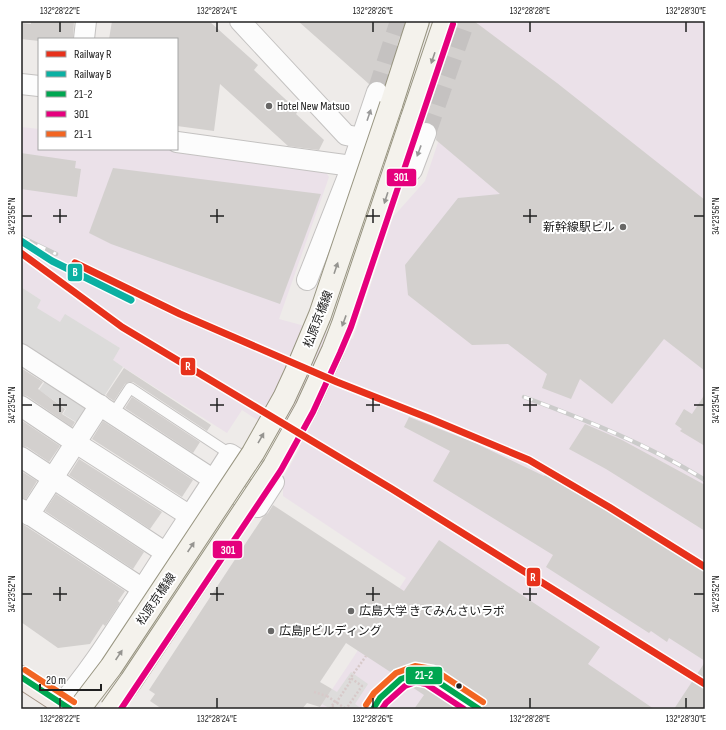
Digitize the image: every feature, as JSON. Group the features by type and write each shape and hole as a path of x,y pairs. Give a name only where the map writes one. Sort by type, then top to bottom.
{"main road":[{"path":"21,676 67,708"}],"street":[{"path":"84,38 86,21"},
{"path":"240,21 346,135 361,138"},
{"name":"松原京橋線","path":"67,708 111,667 253,453 284,398 320,315 418,21"},
{"name":"松原京橋線","path":"111,709 274,466 306,409 333,350 343,324 446,21"},
{"path":"21,84 38,86"},
{"path":"307,280 352,166 377,92"},
{"path":"178,142 352,166 406,175 412,170 426,132"},
{"path":"21,354 258,507"},
{"path":"21,406 190,516"},
{"path":"107,410 76,443 53,478 25,512 143,589"},
{"path":"67,708 230,454 274,482 124,709"},
{"path":"21,458 166,553"}],"lane":[{"path":"107,410 130,388 230,454"},
{"path":"373,709 380,698 401,679"}],"path":[{"path":"330,709 366,656"},
{"path":"314,692 327,696 346,709 362,686 352,679 336,702"},
{"path":"332,706 337,709"}],"shaded area":[{"path":"479,21 705,21 705,709 319,709 406,578 283,496 283,478 300,448 242,410 227,433 112,360 120,348 65,315 60,323 36,308 41,300 21,287 21,127 38,129 38,150 168,150 325,171 329,177 279,319 353,339 393,217 425,181"},
{"path":"21,287 41,300 37,308 60,322 65,314 120,348 113,360 123,367 103,398 21,344"},
{"path":"48,377 85,402 88,413 81,425 63,414 66,409 39,390"}],"pier":[{"path":"351,672 368,684 355,704 362,709 331,709 322,704 332,689 337,692"}],"building":[{"path":"31,21 74,21 73,38 38,38 38,41 21,39 21,23 31,24"},
{"path":"112,21 209,21 258,65 254,70 298,111 296,114 324,140 319,150 288,146 220,84 214,131 178,126 178,38 109,38"},
{"path":"298,21 405,21 385,84 380,81 375,81 369,84"},
{"path":"457,21 474,21 557,83 705,200 705,371 664,339 612,404 580,379 571,399 542,388 547,374 508,344 472,345 408,295 405,265 458,198 500,194 436,140 437,132 435,126 430,122 424,122"},
{"path":"21,153 76,161 75,168 81,169 77,197 21,189"},
{"path":"113,168 321,194 280,304 111,244 89,233"},
{"path":"21,368 43,382 38,389 65,409 62,414 75,422 72,427 27,396 21,395"},
{"path":"124,368 211,425 207,431 133,382 125,384 114,401 108,397 106,395"},
{"path":"705,394 705,446 680,431 682,429 675,424 684,409 692,414"},
{"path":"132,397 200,442 193,453 125,408"},
{"path":"409,417 475,443 544,476 545,475 611,513 613,511 705,568 705,661 669,638 667,642 651,631 649,633 546,567 553,555 433,481 450,451 404,427"},
{"path":"21,420 60,446 49,462 27,447 21,446"},
{"path":"103,421 193,480 182,497 92,439"},
{"path":"585,424 622,440 705,485 705,531 606,469 569,449"},
{"path":"79,459 162,512 150,529 69,475"},
{"path":"21,471 37,481 26,499 21,498"},
{"path":"56,494 144,552 133,569 45,511"},
{"path":"273,505 404,591 439,540 600,647 588,664 654,709 414,709 424,695 406,683 406,674 400,673 395,675 346,643 320,682 332,689 320,707 307,703 302,709 162,709 150,701 155,694 149,690 263,517 268,513"},
{"path":"21,523 125,591 118,601 120,603 105,626 103,624 90,644 58,648 21,622"},
{"path":"705,662 705,709 674,709"}],"tunnel":[{"path":"377,92 400,21"},
{"path":"426,133 465,21"}],"railway":[{"path":"21,237 56,254"},
{"path":"524,397 639,444 684,467 705,480"}],"rail line":[{"name":"B","path":"21,241 52,261 131,300"},
{"name":"R","path":"21,253 122,327 392,489 705,684"},
{"name":"R","path":"75,263 180,314 337,382 529,460 609,507 705,567"}],"transit line":[{"name":"301","path":"121,709 281,470 313,412 351,327 453,24"},
{"name":"21-1","path":"366,705 374,693 396,673 415,666 433,669 483,702"},
{"name":"21-1","path":"25,670 74,702"},
{"name":"21-2","path":"373,709 380,698 401,679 415,674 429,676 479,709"},
{"name":"21-2","path":"21,677 70,709"},
{"name":"301","path":"382,709 386,703 405,686 416,682 426,684 464,709"}],"place":[{"name":"Hotel New Matsuo","path":"269,106"},
{"name":"新幹線駅ビル","path":"623,227"},
{"name":"広島大学 きてみんさいラボ","path":"351,611"},
{"name":"広島JPビルディング","path":"271,631"}]}
